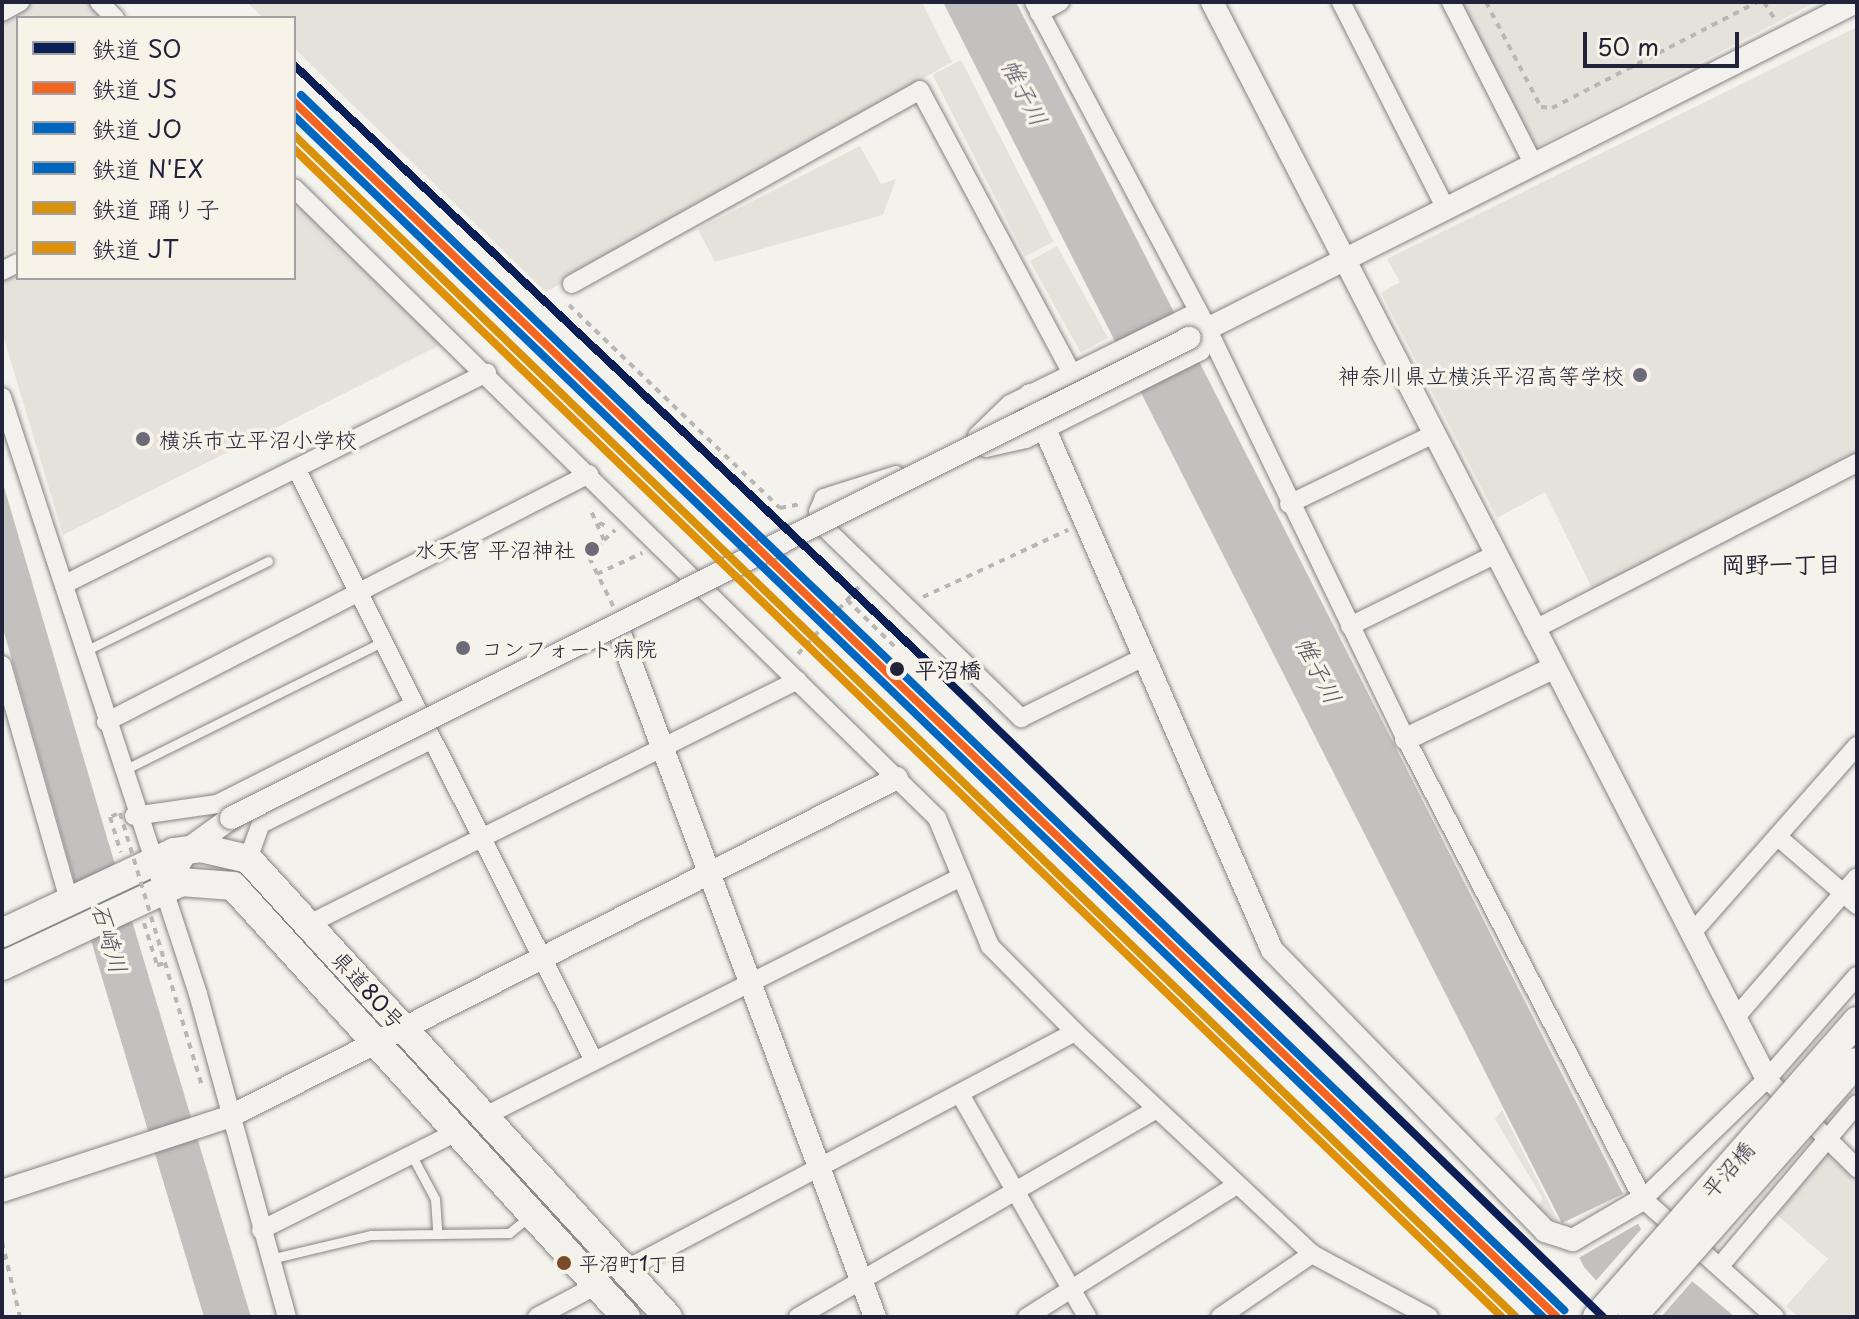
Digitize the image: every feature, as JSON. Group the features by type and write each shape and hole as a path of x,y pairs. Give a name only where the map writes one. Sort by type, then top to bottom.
{"main road":[{"path":"2,933 71,900 126,865 156,861 188,849 248,859"},
{"name":"県道80号","path":"248,859 668,1317"},
{"name":"県道80号","path":"2,966 82,928 140,910 165,889 198,879 233,886 626,1317"},
{"name":"平沼橋","path":"1597,1317 1857,1021"},
{"name":"平沼橋","path":"1632,1317 1857,1062"}],"street":[{"path":"2,12 20,2"},
{"path":"1060,2 1037,7 1197,333 1289,504 1406,739 1643,1199 1775,1317"},
{"path":"1212,2 1342,261 1767,1079 1825,1141 1857,1168"},
{"path":"1341,2 1446,209"},
{"path":"1451,2 1534,165"},
{"path":"165,889 188,849 224,811 1197,333 1856,2"},
{"path":"572,284 920,90 1072,373"},
{"path":"296,190 487,373 937,818 990,946 1075,1032 1312,1254 1421,1315"},
{"path":"1142,658 1021,718 826,529 818,512 824,498 883,481 991,429 1010,404 1112,353 1197,333"},
{"path":"826,529 998,442 1045,429 1128,387 1197,333"},
{"path":"65,584 487,373"},
{"path":"1030,395 1142,658 1272,950 1545,1231 1573,1240 1643,1199 1767,1079 1857,976"},
{"path":"2,397 65,584 134,816 156,861 165,889 287,1317"},
{"path":"1289,504 1432,435"},
{"path":"1533,630 1857,463"},
{"path":"297,470 480,840 594,1061"},
{"path":"106,722 589,474"},
{"path":"1350,626 1494,555"},
{"path":"134,816 224,811 422,722 699,583"},
{"path":"618,623 662,751 875,1317"},
{"path":"2,665 71,900"},
{"path":"1406,739 1553,668"},
{"path":"309,924 662,751 798,680"},
{"path":"248,859 261,824 422,722"},
{"path":"1691,934 1857,746"},
{"path":"2,1191 144,1149 229,1117 407,1031 897,778"},
{"path":"1778,837 1850,899"},
{"path":"485,1116 961,877"},
{"path":"1735,1018 1850,899 1857,877"},
{"path":"625,1270 1075,1032"},
{"path":"960,1094 1087,1317"},
{"path":"1720,1266 1857,1104"},
{"path":"798,1317 1155,1110"},
{"path":"261,1230 457,1132"},
{"path":"1027,1317 1237,1185"},
{"path":"1220,1317 1312,1254"},
{"path":"537,1317 597,1285"}],"lane":[{"path":"85,651 268,561"},
{"path":"121,772 382,642"},
{"path":"411,1154 435,1199 437,1230"},
{"path":"270,1259 371,1235 437,1230 509,1233 532,1214"}],"path":[{"path":"1486,2 1541,107 1552,108 1757,2"},
{"path":"1764,2 1773,18 1783,13"},
{"path":"569,305 780,508 824,498"},
{"path":"589,507 599,522 604,540"},
{"path":"599,522 607,526"},
{"path":"911,612 920,598 1084,522"},
{"path":"589,557 615,530"},
{"path":"597,574 661,545"},
{"path":"584,547 618,623"},
{"path":"793,659 866,580"},
{"path":"847,600 894,646"},
{"path":"126,865 110,817 120,813 202,1087"},
{"path":"140,910 157,965 166,963"},
{"path":"2,1242 20,1317"}],"shaded area":[{"path":"29,2 91,2 106,16 16,16 16,249 2,256 2,17"},
{"path":"247,2 922,2 952,62 546,292 296,50 296,16 261,16"},
{"path":"1457,2 1816,2 1532,149"},
{"name":"神奈川県立横浜平沼高等学校","path":"1857,27 1857,457 1593,590 1545,492 1497,518 1381,293 1400,282 1387,259"},
{"path":"961,60 1054,242 1025,256 932,75"},
{"path":"860,146 881,184 896,179 883,215 715,262 698,229"},
{"name":"横浜市立平沼小学校","path":"296,202 442,344 63,535 2,332 2,280 16,273 16,280 296,280"},
{"path":"1057,246 1108,338 1081,353 1030,261"},
{"path":"1502,1110 1559,1223 1537,1207 1543,1199 1495,1119"},
{"path":"1827,1153 1857,1179 1856,1317 1798,1317 1786,1306 1828,1259 1777,1215"}],"water":[{"name":"帷子川","path":"943,2 1016,2 1649,1245 1735,1317 1629,1317 1584,1267"},
{"name":"石崎川","path":"2,480 251,1317 204,1317 97,961 2,625"}],"pier":[{"path":"1627,1192 1641,1222 1575,1260 1558,1225"},
{"path":"1644,1226 1652,1243 1695,1278 1661,1317 1624,1317 1593,1284"}],"rail line":[{"name":"SO","path":"296,67 951,684 1603,1317"},
{"name":"N'EX","path":"301,95 1564,1310"},
{"name":"JS","path":"296,104 1557,1317"},
{"name":"JO","path":"296,118 1543,1317"},
{"name":"踊り子","path":"296,137 1516,1317"},
{"name":"JT","path":"296,151 1502,1317"}],"place":[{"name":"神奈川県立横浜平沼高等学校","path":"1640,375"},
{"name":"横浜市立平沼小学校","path":"143,439"},
{"name":"水天宮 平沼神社","path":"592,549"},
{"name":"コンフォート病院","path":"463,648"},
{"name":"平沼橋","path":"897,669"},
{"name":"平沼町1丁目","path":"564,1263"}],"district":[{"name":"岡野一丁目","path":"1781,564"}]}
